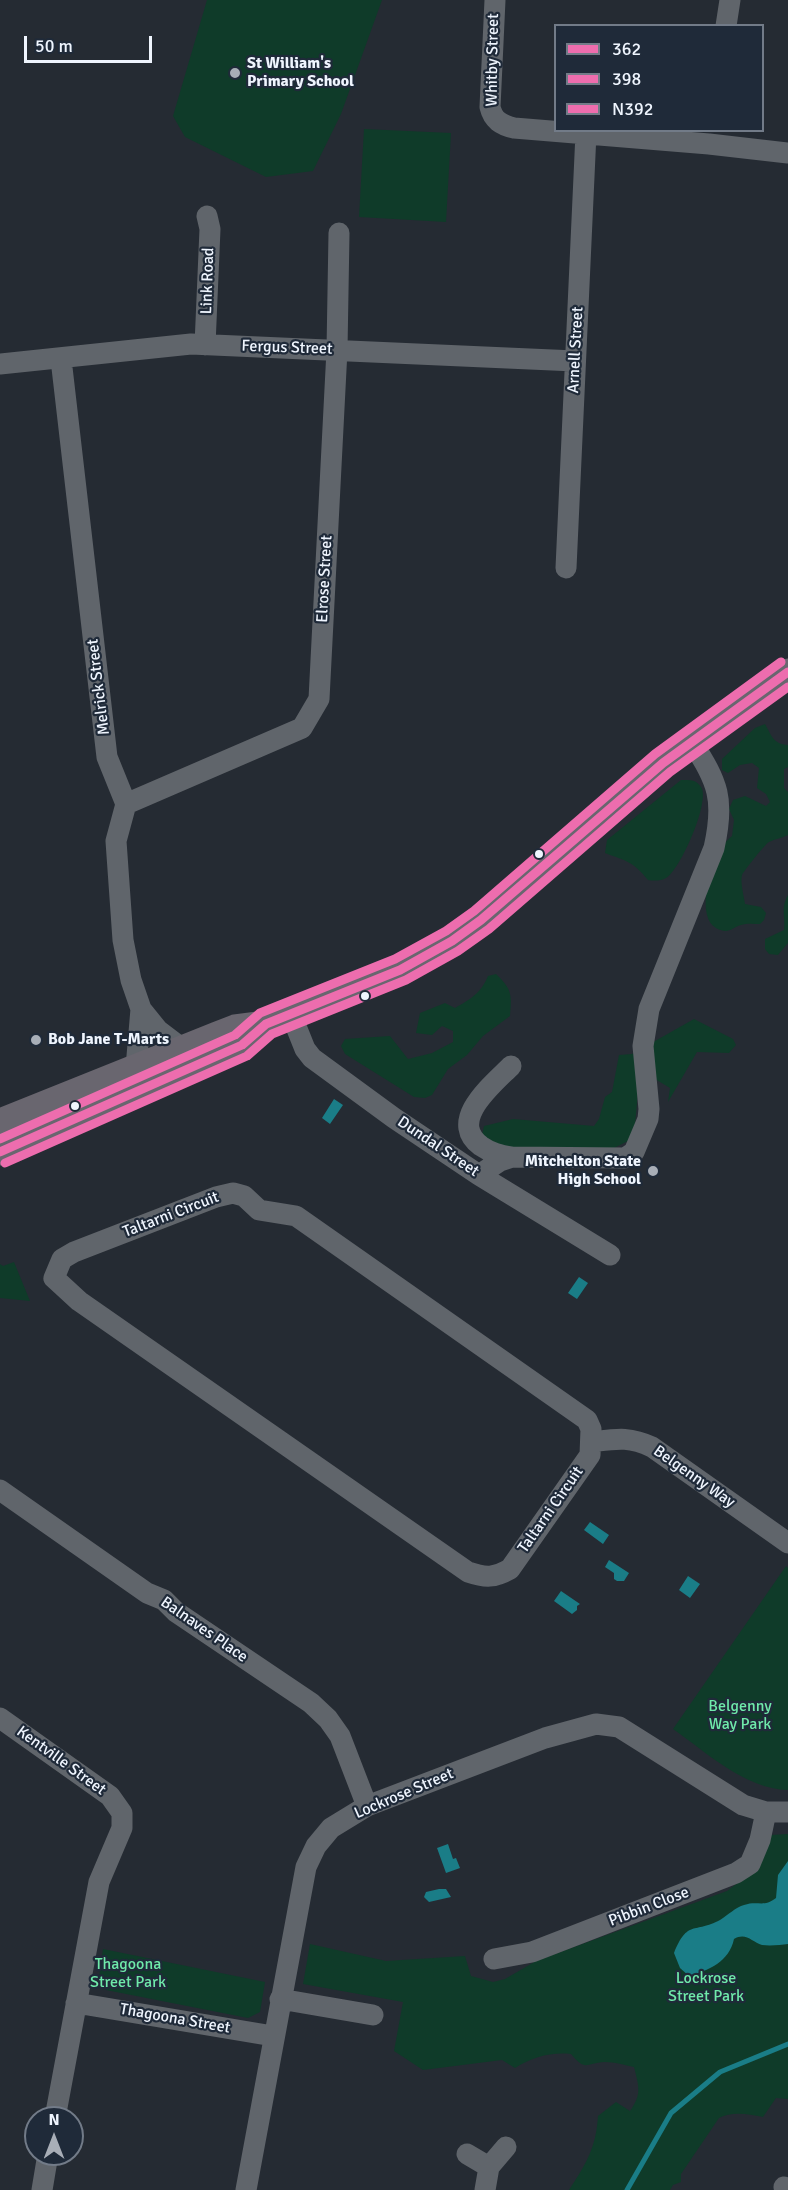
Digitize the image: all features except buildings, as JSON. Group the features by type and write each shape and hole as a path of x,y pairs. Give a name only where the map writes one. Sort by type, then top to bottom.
{"main road":[{"path":"0,1122 235,1028 266,1024 291,1014 400,970 452,941 481,920 630,790 788,672"},
{"path":"0,1152 242,1045 266,1024"}],"street":[{"name":"Whitby Street","path":"495,0 490,107 495,120 502,125 514,128 554,131"},
{"path":"726,24 730,0"},
{"name":"Whitby Street","path":"572,132 586,133"},
{"path":"586,133 710,137 788,153"},
{"name":"Arnell Street","path":"566,568 586,133"},
{"name":"Link Road","path":"206,345 210,229 207,216"},
{"name":"Elrose Street","path":"126,804 302,728 319,699 337,350 339,234"},
{"name":"Fergus Street","path":"0,364 191,344 575,361"},
{"name":"Melrick Street","path":"61,359 107,757 126,804"},
{"path":"511,1066 486,1090 474,1107 468,1124 469,1133 474,1140 491,1152 512,1157 625,1158 634,1152 648,1119 644,1046 649,1009 714,848 720,822 715,781 692,742"},
{"path":"126,804 116,841 125,949 131,980 141,1009 158,1030 183,1049"},
{"path":"136,1068 141,1009"},
{"name":"Dundal Street","path":"291,1014 305,1049 312,1058 394,1118 479,1175 610,1255"},
{"path":"479,1175 500,1161 512,1157"},
{"name":"Taltarni Circuit","path":"232,1193 244,1196 259,1210 296,1216 587,1420 591,1429 591,1442 590,1455 510,1569 500,1574 483,1577 468,1572 79,1301 54,1278 62,1259 74,1252 216,1197 232,1193"},
{"name":"Belgenny Way","path":"591,1442 623,1438 636,1440 652,1447 788,1543"},
{"name":"Balnaves Place","path":"0,1490 147,1593 164,1600 176,1612 311,1703 328,1719 340,1737 367,1806"},
{"name":"Kentville Street","path":"0,1718 110,1796 122,1813 122,1828 99,1882 57,2106"},
{"name":"Lockrose Street","path":"246,2190 306,1867 316,1846 331,1828 367,1806 545,1738 596,1724 619,1727 743,1805 766,1812 788,1812"},
{"name":"Pibbin Close","path":"494,1959 532,1952 736,1873 750,1864 760,1840 766,1812"},
{"path":"280,1999 373,2015"},
{"name":"Thagoona Street","path":"76,2003 273,2036"},
{"path":"485,2190 489,2167 506,2146"},
{"path":"467,2154 489,2167"},
{"path":"42,2190 46,2166"}],"green space":[{"path":"207,0 382,0 341,114 313,171 266,177 185,137 173,116"},
{"path":"364,129 451,133 446,222 359,217"},
{"path":"765,724 776,741 788,745 788,767 784,769 784,788 788,792 788,835 767,844 742,875 745,904 761,907 766,913 764,920 760,924 743,924 724,931 716,928 710,922 707,915 706,894 715,858 732,836 734,820 729,809 733,800 745,796 766,806 770,802 766,794 757,788 759,768 752,763 740,765 728,773 722,770 722,759 755,728"},
{"path":"681,780 692,780 701,787 702,806 686,850 672,873 662,880 648,880 633,865 605,853 607,840"},
{"path":"788,895 788,943 778,955 769,954 765,949 765,939 784,930 784,909"},
{"path":"496,974 510,993 510,1016 483,1036 467,1055 448,1069 432,1095 425,1098 414,1097 345,1054 341,1046 345,1039 390,1036 408,1059 432,1053 453,1042 453,1031 442,1026 432,1035 416,1033 420,1013 445,1003 455,1008 475,995 488,976"},
{"path":"694,1019 733,1039 736,1045 729,1053 697,1052 668,1102 670,1088 655,1079 639,1080 635,1125 628,1141 614,1148 501,1148 482,1135 484,1126 513,1119 594,1126 599,1119 605,1097 612,1092 619,1055 632,1054"},
{"path":"14,1262 30,1301 0,1298 0,1264 3,1266"},
{"name":"Belgenny Way Park","path":"786,1566 788,1568 788,1790 772,1788 741,1776 673,1729"},
{"name":"Lockrose Street Park","path":"788,1834 788,2099 776,2098 763,2117 735,2114 719,2118 681,2174 681,2182 673,2185 670,2190 569,2190 589,2155 598,2116 616,2102 630,2111 634,2105 638,2090 634,2067 608,2062 583,2065 571,2054 556,2054 542,2056 515,2068 502,2060 423,2070 394,2051 403,2002 303,1984 310,1944 386,1961 465,1956 471,1976 493,1982 505,1979 536,1961 727,1891 743,1879 771,1835"},
{"name":"Thagoona Street Park","path":"103,1949 265,1982 260,2012 248,2018 106,1990 98,1984"}],"water":[{"path":"334,1099 343,1105 330,1124 322,1118"},
{"path":"579,1277 588,1283 577,1299 568,1293"},
{"path":"590,1522 609,1535 603,1544 584,1530"},
{"path":"609,1560 629,1573 624,1581 614,1579 614,1573 605,1567"},
{"path":"688,1576 700,1584 690,1598 679,1590"},
{"path":"561,1591 580,1604 572,1614 554,1601"},
{"path":"448,1844 453,1859 456,1858 460,1868 446,1873 437,1848"},
{"path":"788,1861 788,1944 762,1945 745,1937 738,1937 734,1939 728,1954 711,1968 689,1976 680,1968 674,1953 683,1935 692,1929 720,1920 741,1906 767,1903 776,1898 778,1875"},
{"path":"446,1889 451,1897 429,1902 424,1897 426,1892"}],"waterway":[{"path":"627,2190 671,2113 720,2072 788,2044"}],"transit line":[{"name":"N392","path":"0,1139 235,1035 260,1013 395,959 446,931 474,911 655,754 781,662"},
{"name":"362","path":"0,1152 242,1045 266,1024 400,970 452,941 481,920 663,763 788,672"},
{"name":"398","path":"5,1163 247,1056 272,1034 406,980 458,951 489,929 670,772 788,687"}],"place":[{"name":"St William's Primary School","path":"235,73"},
{"name":"Bob Jane T-Marts","path":"36,1040"},
{"name":"Mitchelton State High School","path":"653,1171"}]}
